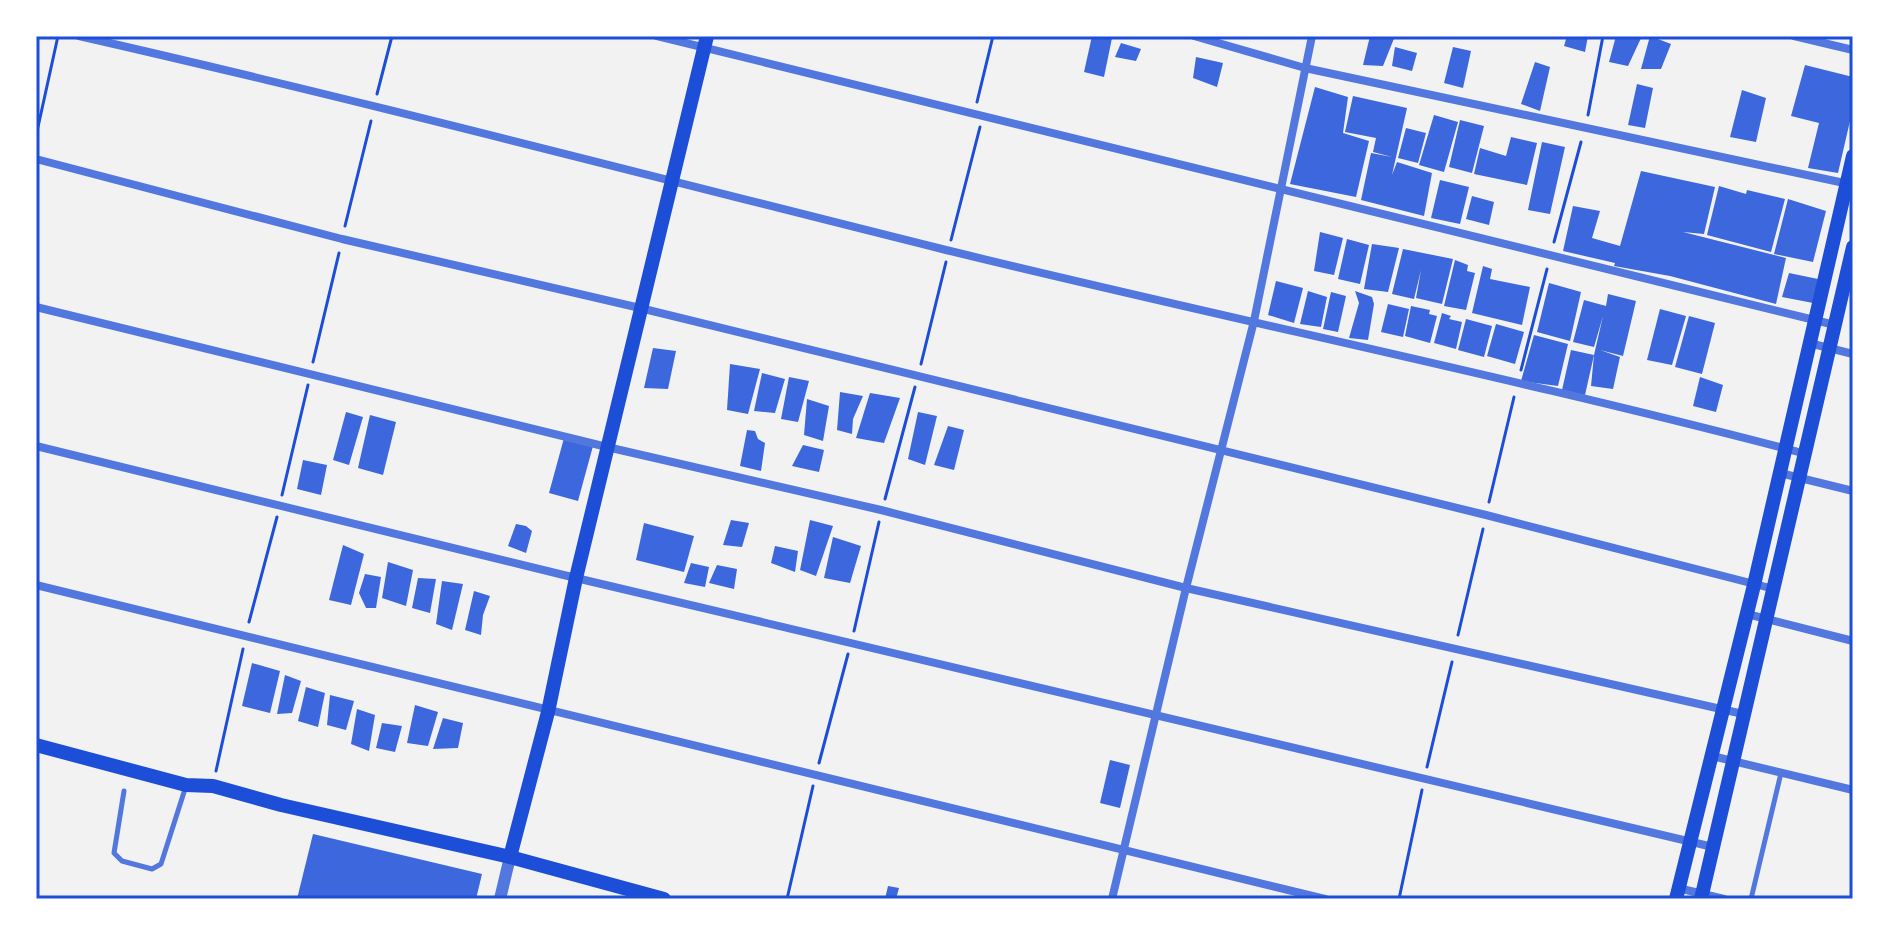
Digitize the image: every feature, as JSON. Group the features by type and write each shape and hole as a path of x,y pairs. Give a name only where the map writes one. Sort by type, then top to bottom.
{"main road":[{"path":"510,857 548,712 576,578 706,42"},
{"path":"1677,894 1754,585 1814,320 1847,211 1853,156"},
{"path":"1702,896 1853,247"},
{"path":"36,745 186,785 213,786 281,805 510,857 664,899"}],"street":[{"path":"79,36 374,106 948,250 1806,454"},
{"path":"657,36 706,42 974,114 1835,325"},
{"path":"1194,36 1305,68 1850,184"},
{"path":"1112,899 1254,321 1312,36"},
{"path":"1794,36 1853,50"},
{"path":"36,159 342,239 640,308 1486,515 1774,589"},
{"path":"36,307 607,447 881,510 1186,588 1743,714"},
{"path":"1809,343 1853,354"},
{"path":"36,446 576,578 1713,847"},
{"path":"1780,473 1853,491"},
{"path":"36,585 1325,899"},
{"path":"1747,614 1853,641"},
{"path":"1712,756 1853,790"},
{"path":"500,899 510,857"},
{"path":"1677,894 1724,899"}],"lane":[{"path":"1751,899 1781,773"},
{"path":"124,791 114,853 122,861 152,869 161,864 186,785"}],"path":[{"path":"36,136 58,36"},
{"path":"213,786 246,636 392,36"},
{"path":"974,114 993,36"},
{"path":"1399,899 1486,515 1550,255 1585,128 1603,36"}],"building":[{"path":"1092,36 1112,38 1104,77 1084,72"},
{"path":"1370,36 1395,36 1383,66 1363,65"},
{"path":"1567,36 1588,36 1585,52 1564,46"},
{"path":"1616,36 1642,36 1628,66 1609,62"},
{"path":"1650,36 1671,44 1661,69 1641,69"},
{"path":"1121,43 1141,49 1136,61 1115,57"},
{"path":"1395,47 1417,53 1412,71 1392,66"},
{"path":"1453,47 1471,51 1463,88 1444,83"},
{"path":"1196,57 1223,63 1217,87 1193,78"},
{"path":"1535,62 1550,67 1540,111 1521,104"},
{"path":"1805,65 1853,77 1853,108 1838,173 1808,168 1819,123 1791,116"},
{"path":"1637,84 1653,88 1645,128 1628,125"},
{"path":"1315,87 1348,97 1343,133 1369,141 1356,197 1290,184"},
{"path":"1742,90 1766,98 1756,142 1730,137"},
{"path":"1353,96 1407,108 1392,175 1397,162 1432,173 1424,216 1361,200 1371,153 1392,157 1373,152 1376,138 1345,132"},
{"path":"1434,115 1458,122 1444,172 1419,165"},
{"path":"1460,120 1484,126 1472,173 1449,167"},
{"path":"1406,128 1426,133 1418,163 1398,158"},
{"path":"1511,137 1537,143 1527,185 1474,174 1480,148 1506,156"},
{"path":"1542,142 1565,147 1550,214 1528,210"},
{"path":"1641,171 1715,187 1704,234 1683,232 1786,258 1776,304 1563,251 1573,206 1600,211 1592,238 1620,246"},
{"path":"1440,180 1469,187 1460,224 1431,218"},
{"path":"1719,186 1746,194 1747,190 1785,199 1771,252 1707,235"},
{"path":"1472,196 1494,202 1489,225 1466,219"},
{"path":"1788,199 1826,211 1813,262 1774,254"},
{"path":"1320,232 1343,238 1334,275 1314,271"},
{"path":"1347,239 1369,245 1360,284 1338,279"},
{"path":"1372,244 1399,248 1388,292 1364,289"},
{"path":"1403,249 1453,259 1442,304 1416,298 1421,270 1414,299 1392,294"},
{"path":"1455,260 1468,265 1467,271 1475,273 1466,310 1444,306"},
{"path":"1483,266 1492,269 1490,279 1530,287 1522,325 1472,313"},
{"path":"1789,273 1818,279 1813,303 1782,297"},
{"path":"1276,281 1303,288 1294,323 1268,315"},
{"path":"1549,283 1581,292 1570,341 1537,332"},
{"path":"1308,291 1327,297 1321,327 1300,324"},
{"path":"1355,291 1372,297 1374,304 1368,340 1349,338 1359,303"},
{"path":"1331,292 1346,296 1338,332 1323,329"},
{"path":"1608,294 1636,301 1623,356 1600,350 1620,357 1613,389 1591,386 1603,316 1594,347 1573,342 1584,300 1606,306"},
{"path":"1388,304 1409,309 1403,337 1381,332"},
{"path":"1411,306 1430,310 1429,314 1437,316 1430,343 1405,336"},
{"path":"1660,309 1686,316 1672,365 1647,360"},
{"path":"1442,313 1451,316 1449,319 1462,322 1456,349 1434,343"},
{"path":"1689,316 1715,323 1702,374 1675,367"},
{"path":"1466,319 1492,326 1484,357 1458,350"},
{"path":"1496,324 1524,332 1515,364 1487,356"},
{"path":"1534,335 1568,344 1558,386 1521,381"},
{"path":"653,348 676,351 668,389 644,388"},
{"path":"1571,350 1594,355 1585,395 1562,390"},
{"path":"730,364 760,369 748,414 727,410"},
{"path":"762,373 785,379 775,413 754,411"},
{"path":"789,377 809,381 798,422 781,419"},
{"path":"1700,377 1723,385 1716,412 1693,406"},
{"path":"840,392 863,396 853,419 852,434 837,430"},
{"path":"870,393 900,398 884,443 856,438"},
{"path":"807,399 829,406 823,441 804,435"},
{"path":"346,412 363,417 349,465 333,460"},
{"path":"918,412 937,416 925,465 908,459"},
{"path":"370,415 396,422 383,475 358,468"},
{"path":"948,426 964,430 954,470 934,465"},
{"path":"747,430 755,431 758,439 765,443 761,471 740,466"},
{"path":"564,438 593,446 578,501 549,493"},
{"path":"803,445 824,450 819,472 792,466"},
{"path":"303,460 327,465 321,495 297,489"},
{"path":"731,520 749,523 742,547 723,545"},
{"path":"810,520 833,526 816,576 800,570"},
{"path":"644,523 694,536 684,572 636,560"},
{"path":"516,524 532,531 526,553 508,546"},
{"path":"833,537 861,546 850,583 824,578"},
{"path":"343,545 364,554 351,605 329,600"},
{"path":"775,546 798,551 795,572 771,563"},
{"path":"388,562 413,570 406,606 382,598"},
{"path":"691,563 709,567 705,587 684,583"},
{"path":"717,565 737,569 734,589 709,583"},
{"path":"365,574 381,577 376,608 366,608 359,593"},
{"path":"418,578 436,579 430,613 412,608"},
{"path":"442,581 463,584 452,630 436,624"},
{"path":"474,591 490,596 483,615 481,635 465,630"},
{"path":"252,663 280,671 270,713 242,706"},
{"path":"285,675 301,681 292,713 277,714"},
{"path":"306,687 325,693 318,727 298,721"},
{"path":"330,695 354,701 346,730 327,725"},
{"path":"415,705 438,712 428,746 407,743"},
{"path":"357,709 375,715 369,751 351,744"},
{"path":"443,718 463,723 458,748 433,749"},
{"path":"382,723 402,726 395,752 376,748"},
{"path":"1110,760 1130,765 1120,808 1100,803"},
{"path":"313,834 482,874 476,899 297,899"},
{"path":"888,886 899,888 896,899 885,899"}]}
